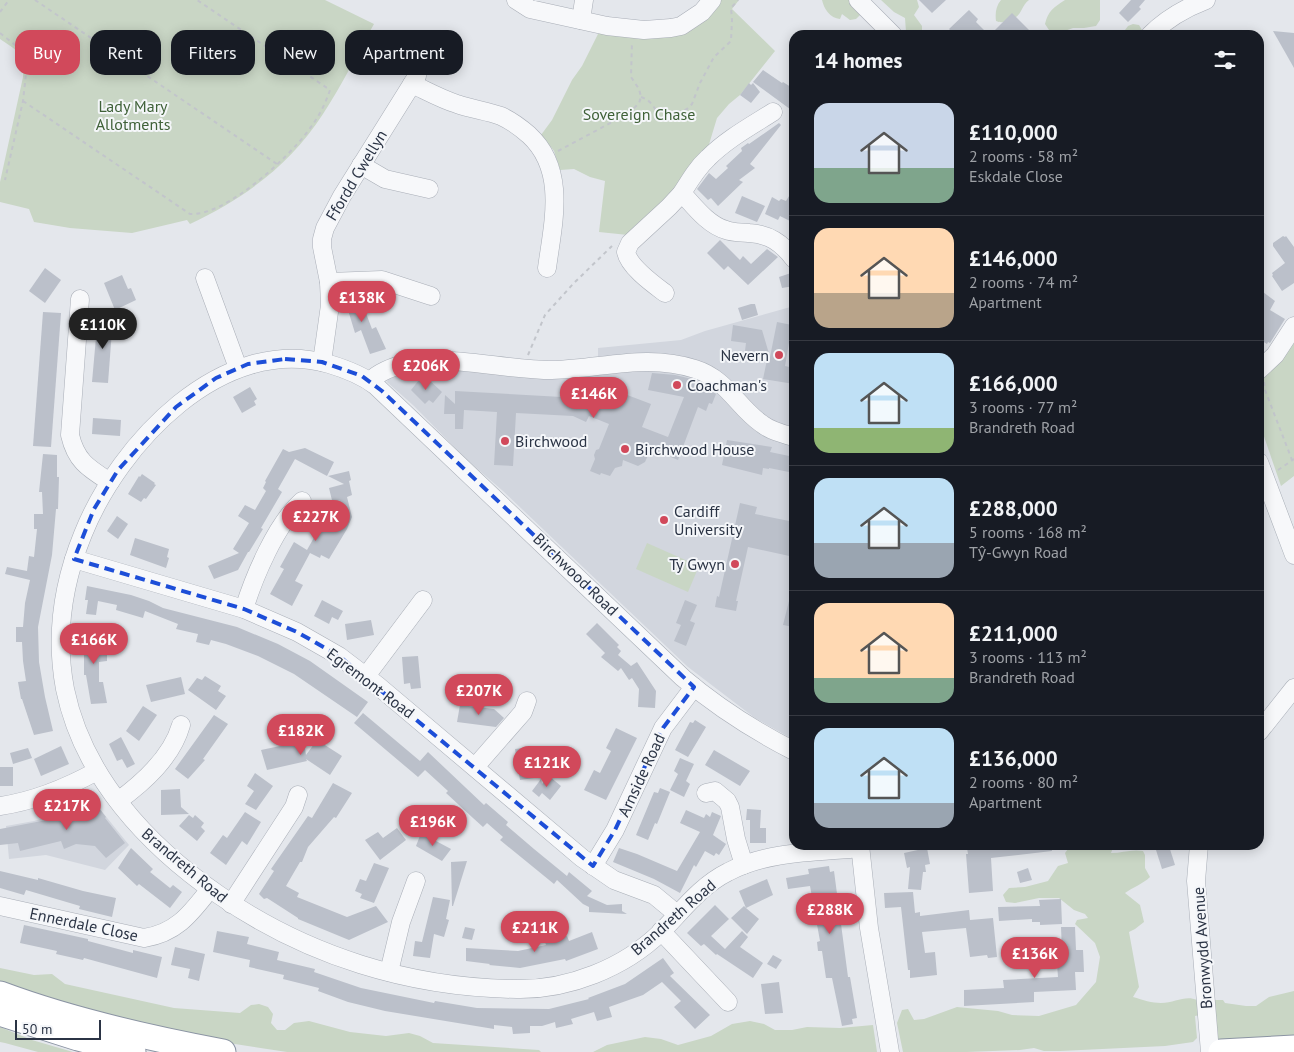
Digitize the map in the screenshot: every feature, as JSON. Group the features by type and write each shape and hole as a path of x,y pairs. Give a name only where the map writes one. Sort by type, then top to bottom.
{"highway":[{"path":"0,994 96,1024 162,1041 223,1052"},
{"path":"0,1013 78,1038 133,1052"},
{"path":"1222,1052 1294,1048"}],"street":[{"path":"516,0 530,9 581,20 630,28 659,30 681,26 696,17 712,0"},
{"path":"581,20 584,0"},
{"path":"858,0 888,30"},
{"path":"1155,30 1186,4 1206,0"},
{"name":"Ffordd Cwellyn","path":"322,362 329,310 329,282 322,247 324,234 330,217 414,80 447,101 502,117 512,122 533,139 547,157 553,178 555,207 547,268"},
{"path":"665,293 628,260 626,252 630,243 669,207 707,158 723,144 773,112"},
{"path":"361,165 385,179 429,190"},
{"path":"682,192 714,224 727,231 756,233 771,238 789,253"},
{"path":"205,278 238,368"},
{"path":"329,282 382,280 431,296"},
{"path":"80,299 70,435 82,463 110,482"},
{"path":"1264,372 1294,326"},
{"name":"Brandreth Road","path":"370,381 351,371 322,362 297,359 272,360 238,368 210,383 171,412 138,444 110,482 87,525 74,559 62,611 61,658 65,689 81,739 97,771 118,802 152,839 210,889 231,904 272,929 321,952 355,964 432,981 518,989 542,988 569,982 608,968 633,954 661,931 695,895 731,870 779,856 828,850"},
{"path":"370,381 375,376 399,365 423,361 522,369 563,369 660,361 698,370 720,382 764,426 789,435"},
{"name":"Birchwood Road","path":"370,381 419,425 694,687 755,729 789,748"},
{"path":"1264,475 1294,556"},
{"path":"244,609 262,562 291,511 302,501"},
{"name":"Egremont Road","path":"74,559 244,609 297,632 339,656 366,676 593,866 614,880 654,895 677,914"},
{"path":"366,676 422,600"},
{"name":"Arnside Road","path":"593,866 615,830 663,728 694,687"},
{"path":"1264,726 1294,688"},
{"path":"475,767 523,712 527,701"},
{"path":"118,802 141,784 153,771 178,736 181,725"},
{"path":"0,806 42,796 97,771"},
{"path":"706,793 715,792 727,801 744,865"},
{"path":"231,904 294,807 298,794"},
{"path":"860,850 869,928 889,1044"},
{"name":"Bronwydd Avenue","path":"1199,850 1196,880 1210,1052"},
{"path":"389,972 401,922 416,881"},
{"name":"Ennerdale Close","path":"0,906 144,938 164,933 182,922 210,889"},
{"path":"661,931 728,1002"}],"path":[{"path":"0,12 9,0"},
{"path":"35,0 277,164"},
{"path":"23,101 190,214 200,215 236,197 262,179 308,131 325,105 330,90 198,0"},
{"path":"547,157 610,122 659,118 677,115 686,110 692,104 700,83 714,57 730,41 732,20 730,8 738,0"},
{"path":"623,120 639,103 641,97 639,89 631,77 633,51 630,28"},
{"path":"0,33 28,56 23,101 5,180"},
{"path":"641,97 645,98 655,109 659,118"},
{"path":"522,369 545,315 573,284 612,246"},
{"path":"1264,381 1265,390 1293,460 1284,468 1276,471"}],"highlighted area":[{"path":"285,359 322,362 362,376 382,391 694,687 663,728 615,830 593,866 339,656 297,632 244,609 74,559 94,509 118,470 176,407 216,378 248,364"}],"shaded area":[{"name":"Cardiff University","path":"789,307 789,737 755,718 688,667 503,491 466,459 414,406 387,382 388,378 399,368 598,360 598,348 681,340 705,331"},
{"path":"86,801 95,803 129,845 105,870 46,855 9,859 6,826 51,816"}],"green space":[{"name":"Lady Mary Allotments","path":"0,0 325,0 374,24 371,30 345,30 346,75 310,132 296,149 265,178 229,203 190,224 187,220 132,233 70,228 34,222 29,209 0,202 0,182 23,75 80,75 80,30 15,30 15,49 0,39"},
{"name":"Sovereign Chase","path":"721,0 739,0 732,9 775,51 740,95 717,118 707,151 678,188 628,235 599,232 605,181 590,177 574,169 560,170 554,151 541,135 552,120 599,32 667,37 696,27 709,16"},
{"path":"822,0 861,0 861,14 856,19 850,20 842,14 840,19 833,17 824,7"},
{"path":"881,0 917,0 919,7 914,15 922,26 922,30 906,30 905,18 894,12"},
{"path":"1001,0 1029,0 1017,17 1001,22 996,21 996,15 997,7"},
{"path":"1065,0 1100,0 1100,20 1096,26 1068,30 1049,30 1045,24 1046,20 1052,10"},
{"path":"1133,24 1139,25 1142,30 1125,30"},
{"path":"1294,337 1294,476 1281,486 1264,437 1264,376"},
{"path":"647,543 699,566 688,592 636,569"},
{"path":"1067,850 1112,850 1111,853 1134,850 1143,851 1145,855 1145,868 1150,877 1125,893 1140,905 1144,922 1129,932 1139,987 1133,997 1158,1003 1188,998 1197,1000 1200,1015 1195,1016 1197,1038 1193,1042 1165,1046 1060,1051 1044,1051 1034,1048 967,1052 903,1052 897,1023 902,1010 908,1009 914,1020 924,1019 957,1007 998,1011 1012,1015 1039,1016 1076,1005 1096,982 1100,957 1095,943 1075,924 1077,920 1088,918 1085,914 1074,910 1059,898 1039,898 1015,903 1006,902 1003,895 1009,888 1025,887 1048,881 1058,866 1068,863 1065,853"},
{"path":"0,968 34,975 52,974 65,984 174,1008 240,1013 251,1005 259,1004 268,1007 273,1014 271,1023 277,1030 285,1030 294,1023 309,1021 350,1032 386,1036 409,1033 433,1043 539,1050 541,1052 287,1052 196,1038 138,1026 0,985"},
{"path":"1294,991 1294,1042 1220,1042 1217,1037 1217,1028 1213,1022 1210,1007 1215,1000 1223,1000 1225,1003 1256,1006 1269,997"},
{"path":"750,1021 764,1024 775,1030 873,1025 877,1052 593,1052 607,1045 645,1037 661,1039 678,1045 711,1036 732,1024"},
{"path":"0,1027 32,1040 73,1052 38,1052 0,1042"}],"building":[{"path":"919,0 946,0 932,13"},
{"path":"1131,0 1145,0 1139,7 1141,9 1128,22 1119,13"},
{"path":"969,10 978,19 976,22 984,30 950,30"},
{"path":"1012,13 1029,30 995,30"},
{"path":"1273,31 1294,33 1294,68"},
{"path":"763,70 789,86 789,108 753,82"},
{"path":"749,83 751,85 753,83 760,92 751,103 740,95"},
{"path":"779,123 781,125 750,164 755,168 739,180 743,182 718,206 711,198 708,200 697,189 709,173 716,179 728,168 726,166 742,151 741,148"},
{"path":"742,196 765,206 757,222 735,213"},
{"path":"789,196 789,220 780,216 778,220 765,214 772,197 779,201 781,199 786,201"},
{"path":"1286,236 1294,247 1294,283 1282,291 1272,273 1285,263 1273,246 1273,243"},
{"path":"720,240 740,260 743,256 751,264 767,249 778,257 748,285 728,266 724,270 707,253"},
{"path":"45,268 61,280 45,303 29,291"},
{"path":"789,274 789,287 782,288 779,277"},
{"path":"122,275 128,289 131,288 136,300 115,310 104,283"},
{"path":"347,292 355,293 361,309 364,308 372,329 376,327 386,349 370,354 361,330 355,333 348,310 343,312 341,306 341,294"},
{"path":"1264,293 1275,301 1270,310 1285,319 1270,343 1268,342 1267,344 1264,342"},
{"path":"755,304 758,315 742,320 738,308"},
{"path":"43,312 61,313 51,447 33,446"},
{"path":"98,315 113,317 108,383 92,382"},
{"name":"Nevern","path":"777,322 789,324 789,343 785,366 789,367 789,383 763,379 768,355 745,351 746,343 731,341 733,325 762,330 770,357"},
{"path":"652,373 692,379 716,394 712,404 709,403 706,411 698,407 678,460 651,449 645,462 638,466 623,460 622,466 615,468 610,476 590,471 595,459 596,450 599,449 609,424 589,416 586,422 573,416 516,413 513,466 494,465 497,412 464,410 463,429 455,429 455,414 444,414 445,395 455,404 455,391 580,398 586,381 621,395 622,393 651,404 642,427 668,437 684,397 648,390"},
{"path":"428,379 442,392 433,403 429,400 425,404 411,390 419,380 423,384"},
{"path":"250,387 257,399 254,401 256,405 242,413 233,397"},
{"path":"93,418 121,420 120,436 92,434"},
{"path":"727,440 772,447 770,452 789,456 789,472 763,468 762,475 722,465"},
{"path":"305,448 334,462 327,476 295,459 278,489 282,492 261,528 263,529 238,570 214,579 208,566 239,553 233,549 249,523 238,516 245,505 255,510 266,491 263,488 265,481 283,449 289,452"},
{"path":"43,454 57,455 57,477 59,477 58,509 56,509 52,555 38,627 39,662 53,731 34,735 21,699 18,682 26,681 22,642 16,642 16,627 23,627 25,603 30,580 5,574 7,567 27,571 29,556 34,557 37,529 34,529 34,514 43,514 42,492 39,492"},
{"path":"349,471 352,495 347,497 352,517 347,529 329,559 321,555 320,558 310,553 295,581 303,585 292,606 270,594 284,569 280,567 294,542 307,550 325,518 338,525 329,488 344,484 328,476"},
{"path":"142,474 156,485 146,499 144,498 141,502 128,494"},
{"path":"740,503 757,507 755,514 789,521 789,556 748,547 736,601 738,601 736,611 715,607 717,596 719,597"},
{"path":"117,516 128,524 118,539 107,531"},
{"path":"135,538 169,549 166,568 130,555"},
{"path":"87,586 131,595 163,608 237,627 278,644 310,661 368,702 357,717 294,674 258,656 211,640 209,645 196,642 198,634 176,629 178,624 145,611 143,618 116,610 117,605 98,601 96,615 86,614"},
{"path":"322,600 343,611 338,620 332,617 329,624 314,616"},
{"path":"685,600 697,605 690,621 695,623 686,646 674,641 681,625 676,623"},
{"path":"789,601 789,626 783,625"},
{"path":"371,620 374,635 347,640 345,624"},
{"path":"597,623 619,645 617,647 621,651 618,655 631,666 637,662 656,691 655,708 638,707 639,689 632,678 629,680 621,668 618,671 601,657 605,653 586,634"},
{"path":"81,635 107,636 107,661 99,662 99,682 103,682 107,703 91,704 86,675 84,675 84,652 80,652"},
{"path":"418,656 421,688 411,689 410,683 404,684 402,657"},
{"path":"205,676 221,686 218,691 226,696 216,710 188,690 197,678 202,680"},
{"path":"181,677 185,694 151,702 146,685"},
{"path":"460,705 494,709 504,718 496,727 457,722"},
{"path":"143,706 157,715 139,741 126,731"},
{"path":"363,713 420,761 428,752 484,805 486,803 508,822 506,825 534,849 567,876 569,872 592,891 587,896 607,905 622,904 622,911 627,914 589,912 589,907 583,904 557,880 554,884 500,840 503,837 487,823 483,827 446,793 448,791 425,770 418,777 354,723"},
{"path":"214,715 228,724 203,759 205,760 188,779 175,769"},
{"path":"695,720 706,727 688,757 675,750 690,722 693,723"},
{"path":"616,728 637,738 606,800 584,790 594,770 600,773 611,751 606,748"},
{"path":"121,737 135,764 127,768 122,759 117,761 109,744"},
{"path":"317,740 342,756 330,775 306,759 307,761 267,770 261,750 304,741 306,755"},
{"path":"61,746 69,764 41,776 34,759"},
{"path":"531,747 534,762 538,761 541,777 520,780 515,749"},
{"path":"28,748 32,758 13,764 10,753"},
{"path":"714,750 750,771 740,786 705,765"},
{"path":"680,758 694,764 686,781 690,784 684,797 670,790 678,774 674,771"},
{"path":"0,767 13,767 13,786 0,786"},
{"path":"255,773 273,786 256,810 245,804 254,791 247,786"},
{"path":"549,776 561,786 550,800 542,793 539,797 532,791 541,779 542,784"},
{"path":"333,783 352,793 336,818 334,817 308,847 302,862 300,862 286,886 299,893 297,897 347,917 376,906 388,922 349,940 298,919 267,898 264,899 259,894 274,871 271,869 308,816 312,818"},
{"path":"660,788 670,792 657,824 655,823 648,840 636,835 654,792 658,793"},
{"path":"180,789 181,807 189,814 161,815 161,790"},
{"path":"86,801 95,803 125,843 106,858 95,846 76,844 64,849 61,841 20,851 18,843 0,845 0,829 52,819 51,816"},
{"path":"747,809 761,810 760,828 766,828 766,843 750,843 750,820 746,820"},
{"path":"686,810 704,818 706,814 710,817 712,812 721,816 713,835 726,844 719,855 716,853 714,856 705,851 696,867 694,865 680,893 654,879 613,862 619,848 677,871 700,832 680,823"},
{"path":"245,812 261,822 247,845 242,841 226,865 210,853 223,835 227,838"},
{"path":"189,815 193,818 195,815 204,823 201,827 205,831 197,841 179,826"},
{"path":"397,828 406,840 380,860 365,840 378,832 383,838"},
{"path":"421,833 451,849 442,861 416,846"},
{"path":"131,848 153,869 150,872 170,888 173,885 182,892 170,908 139,884 137,886 118,868"},
{"path":"927,850 930,864 925,865 926,872 923,872 921,890 908,889 910,867 907,868 904,853"},
{"path":"967,850 1052,851 991,858 993,891 969,893 966,854 968,854"},
{"path":"1156,850 1170,850 1175,865 1162,869"},
{"path":"467,861 453,906 452,906 451,862"},
{"path":"374,863 389,868 374,903 360,898 362,894 355,891 360,879 366,881"},
{"path":"829,866 830,872 834,871 848,977 850,977 857,1018 852,1019 853,1024 842,1026 832,978 826,978 822,951 818,951 817,942 820,941 810,886 788,889 786,878 809,874 808,869"},
{"path":"1028,868 1032,880 1020,883 1017,872"},
{"path":"0,871 38,880 38,878 116,898 112,917 79,909 80,906 26,890 24,895 0,888"},
{"path":"767,879 773,895 746,908 739,891"},
{"path":"913,892 915,913 920,912 920,916 969,910 970,920 993,918 997,957 988,958 987,955 970,957 966,928 922,932 925,953 935,952 937,975 910,978 901,907 885,908 884,893"},
{"path":"433,897 450,900 446,919 449,920 444,937 434,934 430,958 413,956 415,941 422,942"},
{"path":"1061,899 1062,924 1040,925 1040,922 1032,922 1032,919 999,921 998,907 1040,906 1039,900"},
{"path":"715,905 729,919 711,936 725,949 742,931 748,937 740,947 763,963 753,978 716,955 704,944 701,946 687,933"},
{"path":"744,906 759,919 747,934 731,918"},
{"path":"24,925 88,939 88,941 133,953 133,950 162,957 157,978 84,958 83,960 56,954 57,951 20,943"},
{"path":"465,927 475,929 472,940 462,938"},
{"path":"1061,927 1075,927 1076,950 1083,950 1084,972 1075,972 1076,990 1034,992 1034,1002 964,1006 964,990 1004,988 1003,980 1058,977 1057,964 1059,964 1059,952 1062,951"},
{"path":"217,931 249,937 247,944 279,952 277,960 315,969 314,972 361,988 434,1003 435,1001 477,1008 549,1009 589,999 625,984 663,958 674,973 670,976 710,1015 695,1029 674,1007 681,1001 662,982 643,995 609,1007 612,1017 597,1021 594,1012 571,1019 573,1024 556,1028 555,1022 542,1026 530,1026 530,1033 513,1034 512,1027 494,1025 494,1029 385,1011 348,1002 318,991 319,988 283,979 284,975 249,967 250,960 213,952"},
{"path":"592,932 598,949 566,961 565,959 520,968 466,961 466,948 518,951 546,945 545,942 567,936 569,941"},
{"path":"175,947 205,954 199,981 188,978 190,969 171,965"},
{"path":"773,955 782,960 776,969 767,964"},
{"path":"779,982 783,1013 765,1014 761,984"}],"place":[{"name":"Nevern","path":"779,355"},
{"name":"Coachman's","path":"677,385"},
{"name":"Birchwood","path":"505,441"},
{"name":"Birchwood House","path":"625,449"},
{"name":"Cardiff University","path":"664,520"},
{"name":"Ty Gwyn","path":"735,564"}]}
